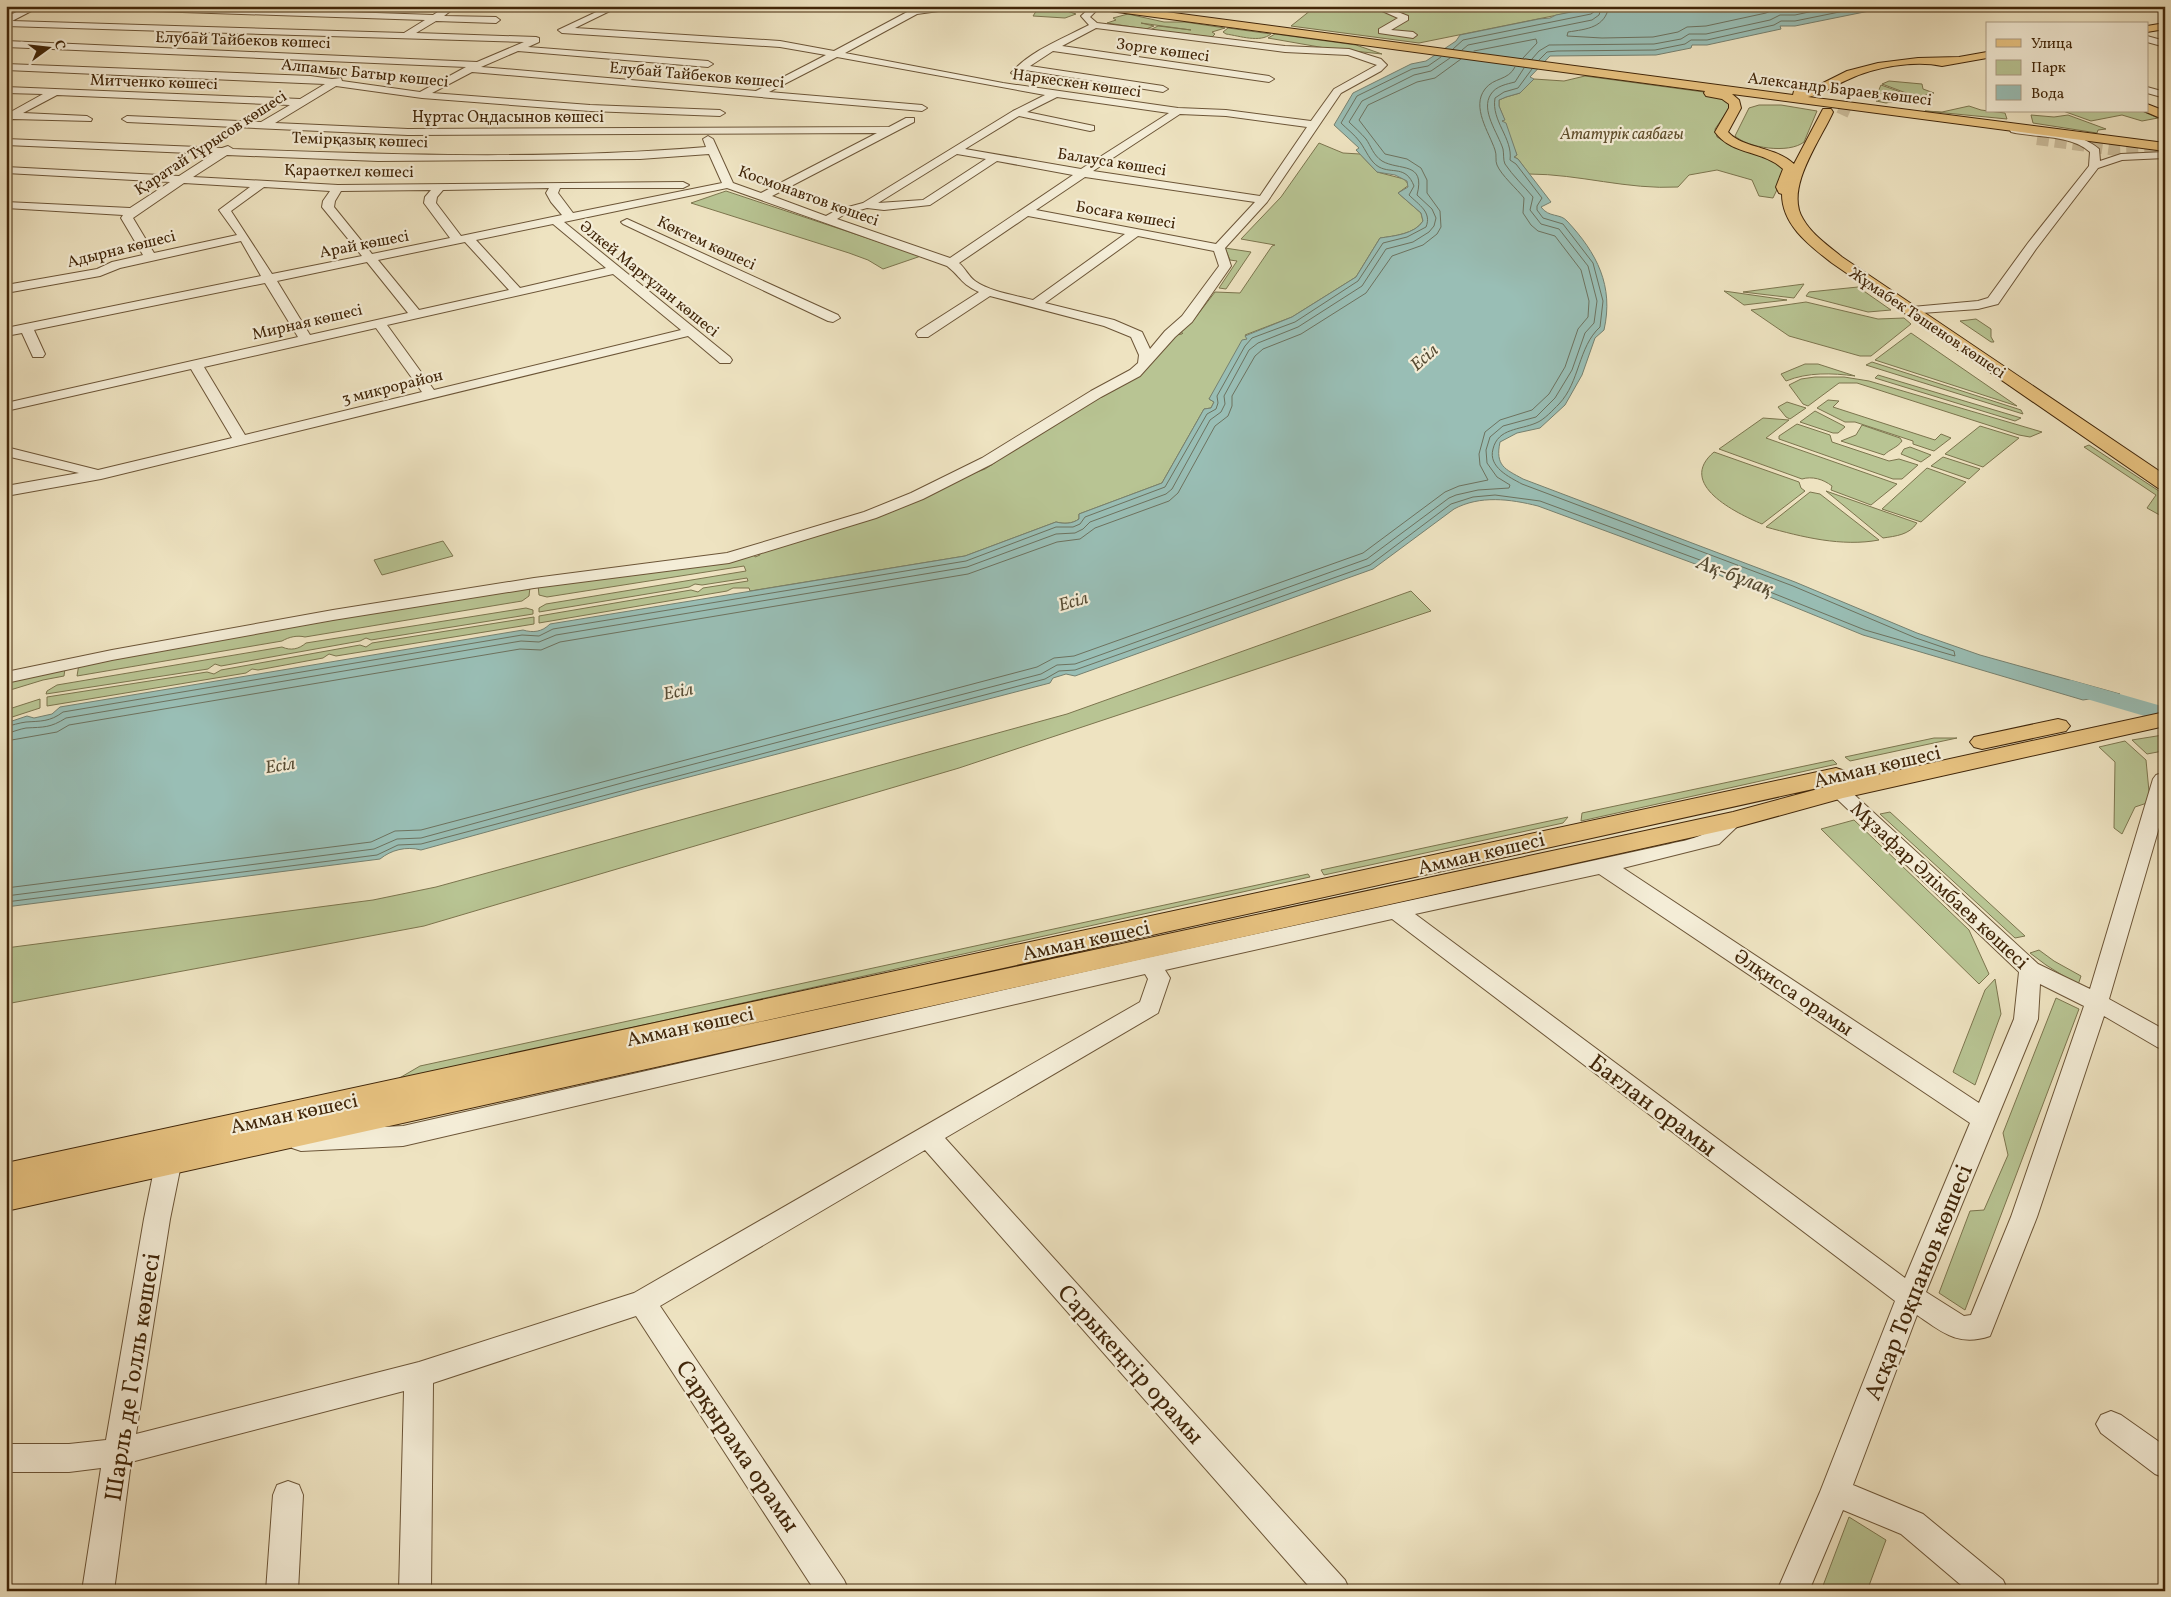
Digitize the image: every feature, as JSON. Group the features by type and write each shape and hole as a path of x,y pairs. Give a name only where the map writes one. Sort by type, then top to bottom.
{"main road":[{"name":"Александр Бараев көшесі","path":"1096,6 2119,141"},
{"path":"2148,29 2165,26"},
{"path":"1871,81 1899,71 1986,55"},
{"path":"1820,157 1847,85 1872,73 1907,65 1986,59"},
{"path":"1763,95 1807,94 1824,90 1850,74 1910,60 1953,61"},
{"path":"1631,77 1717,94 1732,100 1735,103 1735,108 1720,132 1723,137 1732,142 1760,150 1786,163 1790,168 1783,188 1787,201"},
{"path":"1763,95 1900,115"},
{"path":"1763,95 1900,115 2165,149"},
{"path":"1819,132 1804,144 1766,147 1746,143 1728,134 1742,107 1748,104 1775,101 1840,106 2037,139"},
{"path":"1787,201 1790,182 1819,132 1840,106"},
{"path":"2148,110 2165,117"},
{"path":"2119,141 2165,141"},
{"path":"2119,141 2165,149"},
{"name":"Жұмабек Тәшенов көшесі","path":"1808,183 1802,194 1802,204 1811,224 1820,234 1919,310 2165,484"},
{"name":"Жұмабек Тәшенов көшесі","path":"1787,201 1791,214 1797,224 1813,241 1837,260 1919,310 2165,474"},
{"name":"Амман көшесі","path":"2122,721 2165,703"},
{"name":"Амман көшесі","path":"6,1198 170,1151 2122,721 2165,719"},
{"name":"Амман көшесі","path":"6,1176 170,1151 254,1143 1734,820 1833,785"}],"street":[{"path":"6,21 37,6"},
{"path":"93,6 216,8 496,20"},
{"name":"Қаратай Тұрысов көшесі","path":"150,257 127,221 126,218 132,212 300,102 453,6"},
{"path":"422,94 474,67 616,6"},
{"path":"902,6 920,9 953,6"},
{"path":"6,678 112,655 343,613 741,555 870,515 917,496 987,461 1096,394 1126,379 1145,364 1170,334 1187,319 1225,266 1219,248 1262,200 1337,91 1382,65 1378,60 1349,52 1285,49 1094,25 1085,16 1096,6"},
{"path":"1374,6 1405,18 1382,31 1413,35"},
{"path":"8,117 134,49 216,8"},
{"path":"742,102 920,9"},
{"name":"Наркескен көшесі","path":"6,21 406,36 549,35 720,40 780,44 1055,94 1178,112 1226,113 1315,125"},
{"path":"1003,86 1021,67 1094,25"},
{"path":"2148,39 2165,44"},
{"path":"615,109 683,62 720,40"},
{"name":"Елубай Тайбеков көшесі","path":"6,44 370,59 474,67 756,95 922,108"},
{"path":"517,48 708,64"},
{"name":"Зорге көшесі","path":"1052,48 1269,79"},
{"name":"Алпамыс Батыр көшесі","path":"6,67 310,78 332,83 422,94 615,109 724,111 704,130"},
{"path":"1021,67 1163,89"},
{"name":"Митченко көшесі","path":"6,90 300,102"},
{"path":"2148,90 2165,96"},
{"path":"827,220 841,212 867,204 1016,113 1055,94"},
{"path":"951,263 1083,173 1178,112"},
{"path":"1016,113 1090,128"},
{"path":"8,117 87,119"},
{"name":"Нұртас Оңдасынов көшесі","path":"127,119 408,131 889,130"},
{"path":"762,197 910,120"},
{"path":"2008,129 2068,140 2089,146 2095,151 2094,166"},
{"name":"Космонавтов көшесі","path":"704,130 728,185 951,263 961,271 969,283 988,292 1109,323 1137,335"},
{"path":"408,131 378,158 365,173 329,201 328,207 416,315"},
{"name":"Темірқазық көшесі","path":"6,142 378,158 640,156 713,150"},
{"name":"Балауса көшесі","path":"956,151 1083,173 1262,200"},
{"path":"1919,310 1993,301 2032,246 2094,166 2121,157 2165,155"},
{"path":"867,204 884,207 926,203 995,158"},
{"name":"Қараөткел көшесі","path":"6,170 345,188 556,185 688,190"},
{"path":"261,184 225,210 244,236 306,340"},
{"name":"Әлкей Марғұлан көшесі","path":"556,185 552,193 555,200 570,217"},
{"name":"Арай көшесі","path":"6,332 570,217 688,190 728,185"},
{"path":"439,187 431,197 430,203 463,239 517,292"},
{"name":"Көктем көшесі","path":"660,212 688,190"},
{"path":"6,205 132,212"},
{"name":"Босаға көшесі","path":"1026,212 1219,248"},
{"name":"Көктем көшесі","path":"643,217 626,222 833,318"},
{"name":"Әлкей Марғұлан көшесі","path":"555,220 725,360"},
{"path":"1035,304 1136,232"},
{"name":"Адырна көшесі","path":"6,290 100,272 116,265 244,236"},
{"name":"Мирная көшесі","path":"6,407 616,270"},
{"path":"923,334 988,292"},
{"path":"379,323 430,394"},
{"path":"26,328 38,354"},
{"name":"3 микрорайон","path":"6,491 101,474 690,332"},
{"path":"1145,364 1146,355 1137,335 1170,334"},
{"path":"195,364 241,440"},
{"path":"10,454 101,474"},
{"path":"2097,1002 2162,779 2165,778"},
{"name":"Мұзафар Әлімбаев көшесі","path":"1833,785 2030,970 2097,1002 2165,1041"},
{"name":"Амман көшесі","path":"254,1143 403,1136 1150,965 1666,852 1712,839 1734,820"},
{"name":"Әлқисса орамы","path":"1602,866 1619,875 1985,1120"},
{"name":"Бағлан орамы","path":"1398,912 1910,1298 1960,1328 1980,1327 2024,1217 2097,1002"},
{"path":"6,1458 69,1458 118,1452 419,1375 642,1302 1150,1007 1159,978 1150,965"},
{"name":"Асқар Тоқпанов көшесі","path":"1793,1591 1835,1492 1910,1298 2026,1019 2030,970"},
{"name":"Сарыкеңгір орамы","path":"929,1137 1334,1591"},
{"name":"Шарль де Голль көшесі","path":"98,1591 118,1452 170,1151"},
{"name":"Сарқырама орамы","path":"642,1302 833,1591"},
{"path":"415,1591 419,1375"},
{"path":"2111,1424 2165,1464"},
{"path":"1835,1492 1912,1524 1992,1591"},
{"path":"282,1591 288,1495"}],"green space":[{"path":"1316,6 1602,6 1419,43 1291,26"},
{"path":"995,7 1067,11 1076,14 1065,18 1033,16 1037,10"},
{"path":"1128,14 1164,22 1185,22 1225,28 1212,32 1215,34 1212,37 1150,30 1158,26 1191,30 1141,23 1154,26 1146,29 1107,23 1116,20 1113,18"},
{"path":"1228,28 1271,34 1261,38 1250,38 1223,32"},
{"path":"1275,34 1356,45 1382,54 1325,48 1268,38"},
{"name":"Ататүрік саябағы","path":"1585,76 1704,92 1719,95 1733,103 1715,129 1717,137 1728,143 1769,157 1785,168 1784,175 1773,198 1759,196 1752,180 1717,170 1689,175 1678,187 1641,186 1566,176 1529,174 1518,159 1514,157 1517,155 1502,121 1504,119 1499,106 1499,100 1520,93 1534,79 1564,81"},
{"path":"1889,81 1922,84 1923,89 1934,93 1917,97 1882,84"},
{"path":"1881,85 1915,97 1886,103 1876,101 1897,96 1888,93 1877,94"},
{"path":"1759,105 1781,105 1817,111 1804,142 1789,148 1769,148 1749,144 1735,136 1749,108"},
{"path":"1969,106 1986,112 2005,113 2007,119 1925,111 1942,112"},
{"path":"2066,112 2144,112 2158,118 2142,121 2122,115 2091,121"},
{"path":"2031,115 2054,117 2068,115 2106,129 2098,130 2097,133 2033,123"},
{"path":"1319,143 1343,153 1360,154 1377,172 1404,179 1409,185 1398,193 1421,213 1423,221 1410,232 1380,238 1356,277 1292,317 1245,335 1248,339 1209,399 1214,402 1211,408 1204,409 1162,483 1079,514 1079,519 1074,522 1056,522 965,556 750,591 749,588 733,588 727,591 539,623 539,616 691,590 698,592 703,588 748,581 747,578 702,585 695,584 689,587 539,612 539,608 546,604 746,571 744,566 547,597 539,595 538,585 754,554 755,557 760,555 759,552 985,469 996,462 996,458 1094,398 1176,335 1182,334 1177,333 1192,322 1215,292 1240,293 1272,246 1275,245 1241,239 1281,197"},
{"path":"726,191 921,256 883,269 868,260 849,253 691,203"},
{"path":"1225,248 1251,252 1226,289 1219,288 1237,261 1230,260"},
{"path":"1804,284 1794,298 1743,292"},
{"path":"1858,287 1891,310 1868,312 1806,296 1809,292"},
{"path":"1724,291 1787,300 1744,305"},
{"path":"1806,302 1878,319 1904,318 1911,324 1871,356 1860,356 1789,336 1751,310"},
{"path":"1976,319 1991,329 1991,337 1994,342 1991,342 1960,321"},
{"path":"1911,333 2017,406 1875,360"},
{"path":"1872,362 2021,410 2023,414 1866,365"},
{"path":"1805,364 1818,364 1855,376 1820,374 1786,381 1781,374"},
{"path":"1878,375 2021,418 2015,421 1875,378"},
{"path":"1844,377 1869,381 2042,432 2030,437 2019,435 1857,383 1839,383 1808,406 1803,404 1789,385 1801,379"},
{"path":"1828,400 1839,401 1833,407 1935,440 1941,434 1951,438 1934,451 1913,444 1913,441 1855,422 1845,422 1817,408"},
{"path":"1787,402 1806,408 1790,419 1778,407"},
{"path":"1815,411 1845,427 1838,433 1833,433 1800,422"},
{"path":"1763,418 1789,420 1766,438 1897,484 1871,505 1831,490 1832,486 1821,480 1814,478 1802,479 1719,449"},
{"path":"1797,424 1830,435 1832,442 1889,461 1899,459 1918,465 1902,479 1893,479 1779,439 1779,436"},
{"path":"1862,425 1900,438 1902,441 1884,455 1841,441 1856,435"},
{"path":"1980,426 2019,438 1983,467 1945,454"},
{"path":"2089,445 2165,495 2165,518 2147,508 2156,495 2084,447"},
{"path":"1910,447 1931,455 1921,462 1901,454 1904,449"},
{"path":"1714,452 1799,482 1801,488 1805,491 1762,524 1725,505 1706,486 1702,475 1704,464"},
{"path":"1943,457 1980,469 1969,479 1931,466"},
{"path":"1927,468 1966,482 1921,522 1882,509"},
{"path":"1826,491 1917,523 1910,530 1897,536 1883,538"},
{"path":"1810,492 1820,494 1879,540 1836,542 1766,527"},
{"path":"443,541 453,556 382,575 374,560"},
{"path":"530,587 529,596 522,601 305,637 287,638 282,641 77,676 79,664"},
{"path":"1411,591 1431,611 959,768 424,926 6,1004 6,948 373,900 436,887 1067,714"},
{"path":"526,608 533,610 533,614 371,640 366,638 360,641 221,666 215,664 208,669 46,694 47,691 57,685 282,647 295,649 306,643"},
{"path":"534,617 534,624 336,656 329,654 323,658 258,670 252,669 246,673 47,706 47,697 207,672 214,674 221,670 360,645 366,647 372,643"},
{"path":"65,668 64,676 7,691 6,682"},
{"path":"40,699 40,708 6,719 6,710"},
{"path":"2163,735 2163,751 2147,754 2132,740"},
{"path":"1934,738 1957,738 1850,761 1845,757"},
{"path":"2125,741 2146,760 2150,802 2135,807 2122,834 2114,828 2115,762 2099,747"},
{"path":"1833,760 1837,764 1581,821 1582,813"},
{"path":"1890,812 2025,936 2015,938 1880,814"},
{"path":"1568,817 1563,823 1324,875 1321,870"},
{"path":"1854,820 1969,930 1989,974 1979,984 1821,829"},
{"path":"1308,874 1310,877 396,1080 420,1066"},
{"path":"2039,950 2081,976 2078,985 2030,953"},
{"path":"1995,979 2001,1014 1975,1085 1953,1072 1985,990"},
{"path":"2056,998 2079,1009 1965,1310 1939,1293 1970,1211 1984,1210 2008,1155 2003,1133"},
{"path":"1849,1517 1886,1540 1867,1591 1821,1591"}],"water":[{"name":"Есіл","path":"1602,6 1894,6 1795,26 1780,26 1781,29 1707,45 1692,45 1691,48 1656,55 1550,56 1530,77 1534,79 1520,93 1499,100 1499,106 1505,120 1502,121 1506,123 1517,155 1514,157 1518,159 1551,202 1541,207 1547,213 1567,221 1587,245 1600,271 1607,299 1604,330 1595,338 1582,375 1565,405 1540,428 1517,433 1500,442 1499,457 1503,466 1523,479 1795,582 1917,633 1980,655 2120,694 2083,700 1863,635 1738,584 1698,565 1538,506 1506,500 1485,500 1454,509 1373,569 1075,676 1066,674 1053,678 1050,683 643,789 421,850 410,848 399,850 389,853 380,859 6,907 6,723 27,716 34,718 52,714 60,707 523,630 537,631 544,629 550,624 965,556 1056,522 1074,522 1079,519 1079,514 1162,483 1204,409 1211,408 1214,402 1209,399 1242,340 1247,339 1245,336 1292,317 1356,277 1380,238 1410,232 1423,221 1421,213 1398,193 1408,187 1407,181 1395,175 1377,172 1356,150 1359,148 1334,125 1353,93 1411,64 1426,61 1456,41 1460,35"}],"waterway":[{"name":"Ақ-бұлақ","path":"2071,687 2165,715"}],"tunnel":[{"path":"1842,115 1848,102"},
{"path":"2037,139 2116,150 2165,148"}]}
